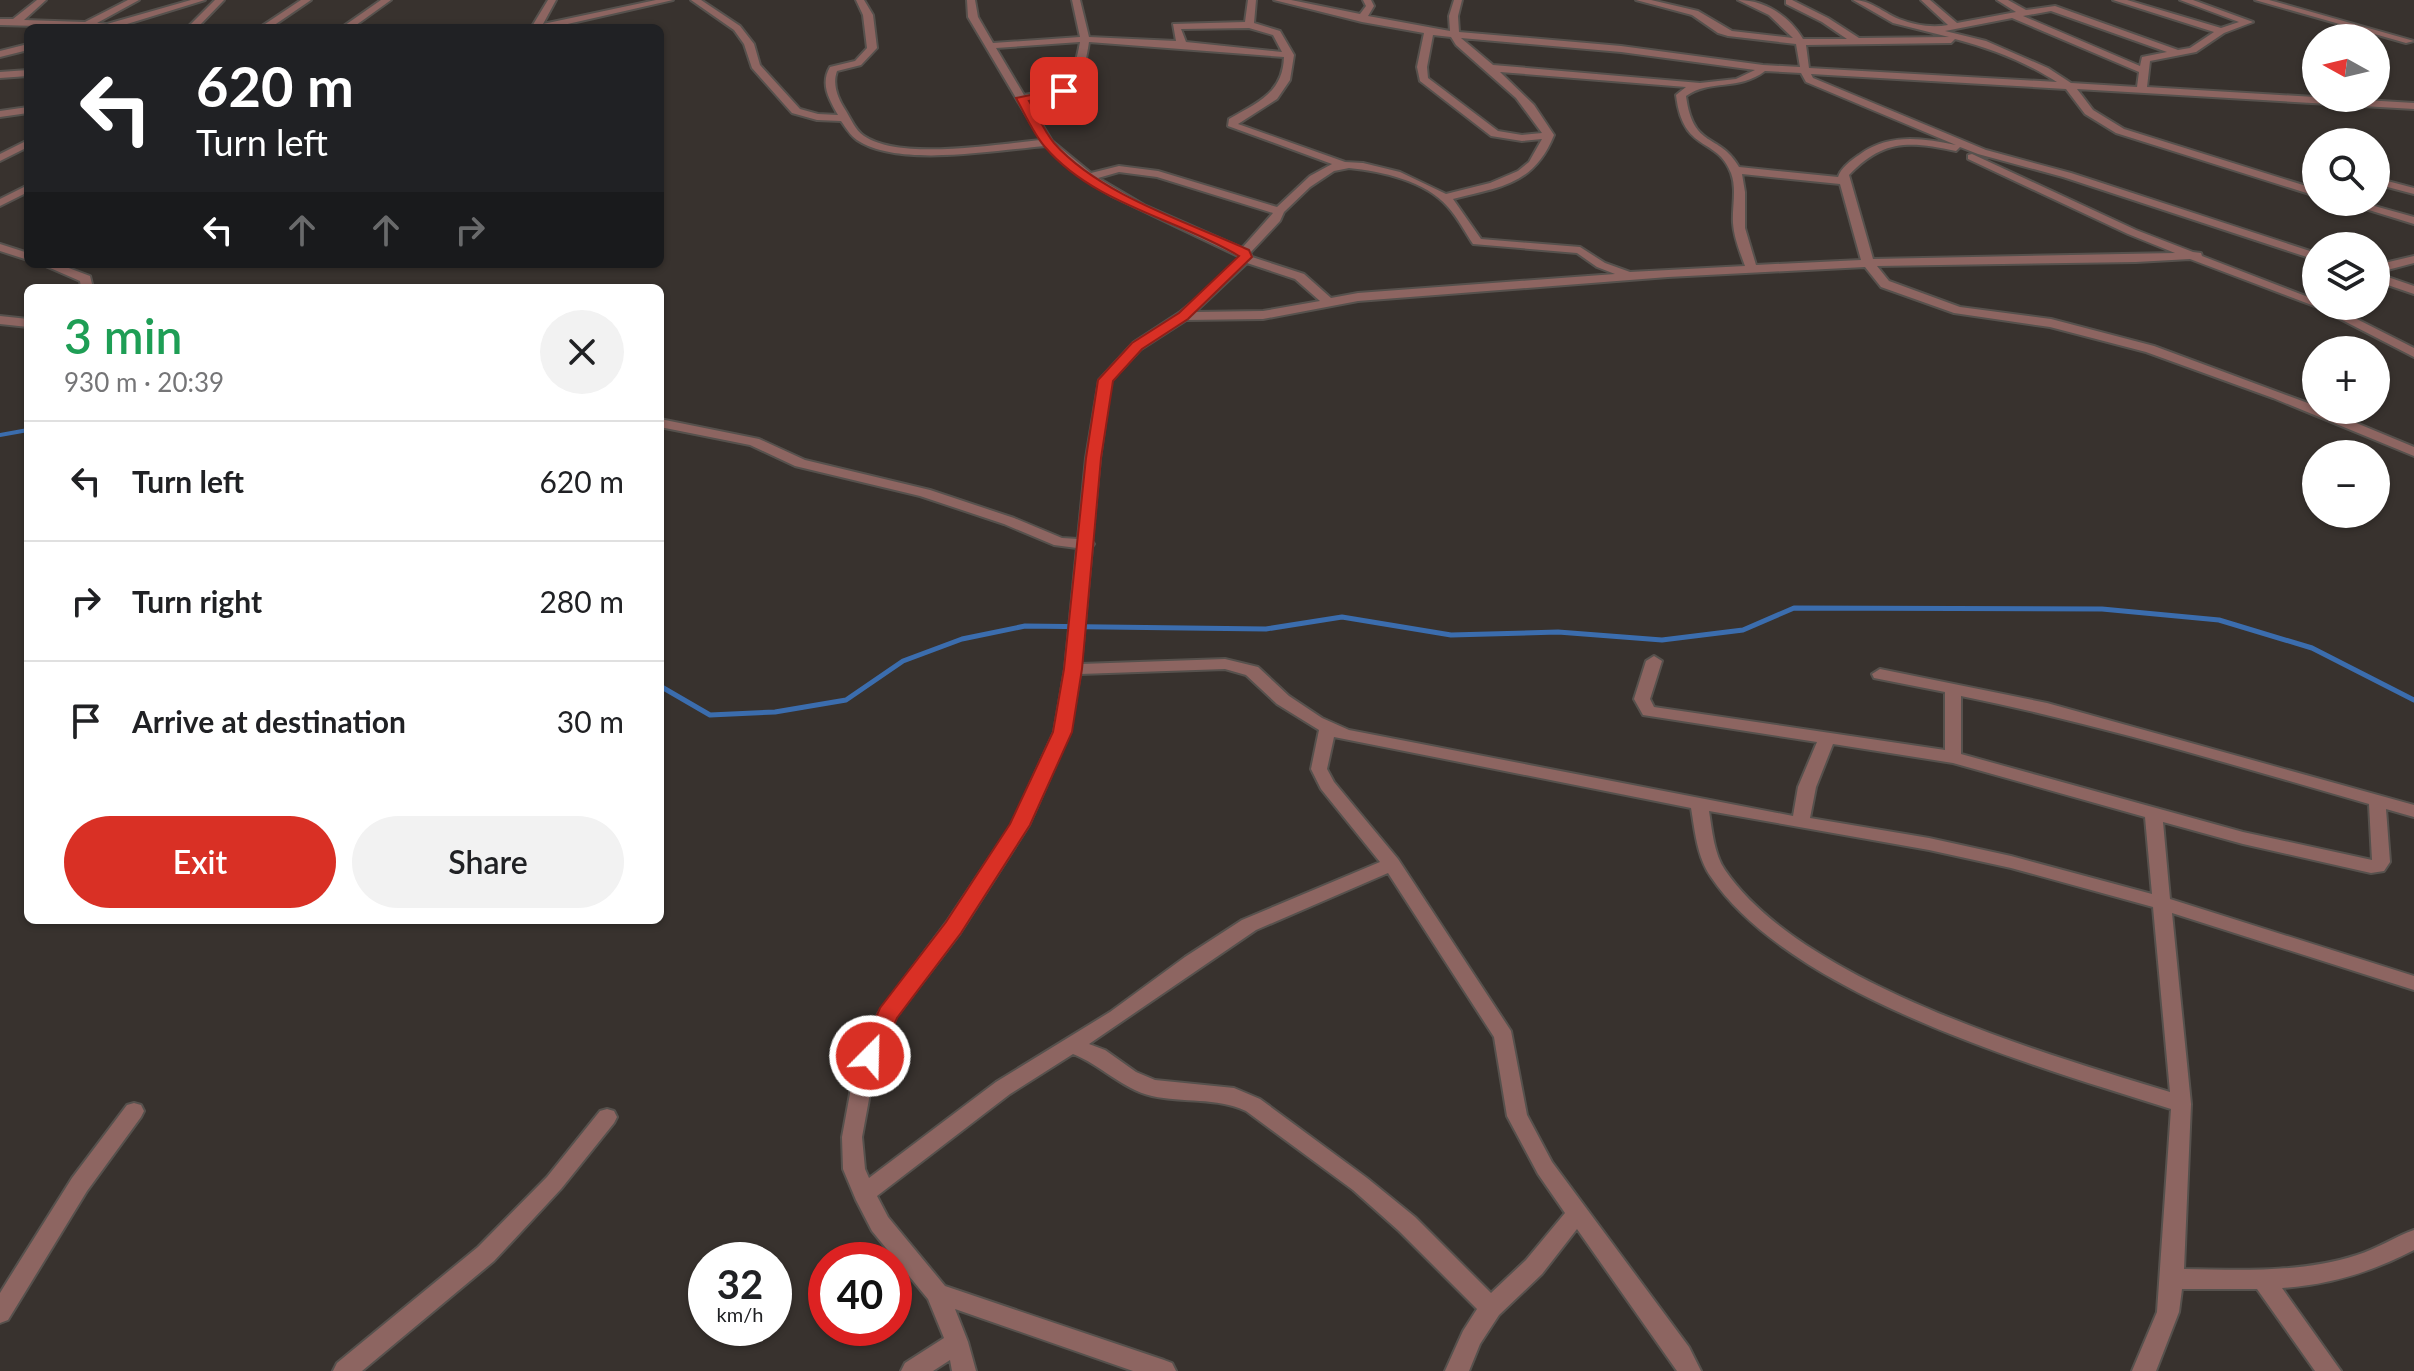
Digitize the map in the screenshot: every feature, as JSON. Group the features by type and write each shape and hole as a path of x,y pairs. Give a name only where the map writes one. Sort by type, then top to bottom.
{"street":[{"path":"15,22 42,0"},
{"path":"0,22 87,24 135,0"},
{"path":"119,24 201,0"},
{"path":"196,24 220,0"},
{"path":"270,24 307,0"},
{"path":"352,24 387,0"},
{"path":"538,24 552,0"},
{"path":"555,24 669,0"},
{"path":"695,0 737,28 749,44 755,66 796,111 817,117 846,118"},
{"path":"860,0 868,15 872,48 858,63 833,69 829,78 833,97 861,138 899,151 1048,143"},
{"path":"971,0 973,17 1048,143 1088,177 1157,215 1244,256 1297,274 1310,282 1327,301"},
{"path":"1022,98 1067,88 1082,58 1085,40 1076,0"},
{"path":"1249,25 1252,0"},
{"path":"1278,0 1429,32 1636,51 1804,72 2414,106"},
{"path":"1362,19 1370,6 1367,0"},
{"path":"1446,197 1524,174 1543,154 1549,135 1540,118 1513,87 1454,35 1453,14 1458,0"},
{"path":"1742,0 1768,9 1800,42 1804,72 1809,80 1953,144 2132,232 2302,298"},
{"path":"1857,0 1896,21 1970,40 2045,70 2069,86 2089,112 2120,131 2302,189"},
{"path":"1925,0 1955,26"},
{"path":"2001,0 2018,14 2144,71"},
{"path":"2117,0 2221,31"},
{"path":"2142,90 2145,59 2193,50 2221,31 2248,22 2184,0"},
{"path":"2259,0 2409,41"},
{"path":"1647,1 1695,13 1724,33 1800,42 1970,40"},
{"path":"1768,9 1792,1 1859,42"},
{"path":"1934,30 2055,8 2178,53"},
{"path":"1182,46 1176,26 1249,25 1277,33 1289,55 1290,70 1282,91 1233,121 1233,126 1341,164 1387,172 1446,197 1477,242 1580,250 1601,265 1635,276"},
{"path":"1429,32 1422,67 1423,79 1495,134 1522,138 1549,135"},
{"path":"990,46 1030,39 1085,40 1289,55"},
{"path":"0,54 24,48"},
{"path":"1489,68 1700,85 1740,81 1763,68"},
{"path":"0,75 24,73"},
{"path":"1700,85 1681,95 1685,121 1697,139 1725,157 1736,170 1739,229 1752,270"},
{"path":"0,114 24,111"},
{"path":"2302,252 2081,180 1953,144 1913,140 1874,147 1847,170 1842,181 1868,263 1885,284 1958,310 2051,323 2150,349 2278,395 2414,452"},
{"path":"0,158 24,145"},
{"path":"964,1371 957,1342 937,1293 880,1224 854,1169 852,1137 864,1072 888,1014 953,928 1020,825 1062,732 1073,669 1093,458 1105,380 1137,346 1183,316 1244,256 1292,197 1322,173 1341,164"},
{"path":"1088,177 1119,169 1158,174 1279,211"},
{"path":"1736,170 1842,181"},
{"path":"2390,185 2414,191"},
{"path":"3,198 24,190"},
{"path":"2390,214 2414,221"},
{"path":"0,247 24,256"},
{"path":"1183,316 1263,315 1327,301 1635,276 1868,263 2136,259 2197,255"},
{"path":"2390,265 2414,259"},
{"path":"57,268 86,279 87,284"},
{"path":"2390,282 2414,290"},
{"path":"0,320 24,323"},
{"path":"2349,320 2380,336"},
{"path":"2390,338 2414,344"},
{"path":"2390,341 2414,353"},
{"path":"664,424 754,442 800,463 925,493 1009,521 1059,542 1087,544"},
{"path":"1654,661 1642,699 1649,711 1953,757 2153,813 2371,867 2381,862 2377,800"},
{"path":"1073,669 1225,664 1252,671 1283,700 1345,735 1800,823 1929,844 2161,903 2414,983"},
{"path":"1880,674 1953,691 2011,700 2143,733 2414,811"},
{"path":"1953,691 1953,757"},
{"path":"1328,728 1319,769 1327,785 1392,864 1504,1036 1517,1116 1545,1168 1681,1354 1689,1371"},
{"path":"1800,823 1807,787 1827,738"},
{"path":"1699,804 1716,871 1730,891 1758,920 1833,971 1933,1017 2069,1069 2181,1104"},
{"path":"2144,1371 2168,1312 2181,1104 2153,813"},
{"path":"864,1194 1003,1088 1117,1017 1249,925 1392,864"},
{"path":"1070,1045 1098,1056 1129,1078 1153,1088 1234,1096 1253,1105 1360,1184 1407,1224 1491,1308"},
{"path":"0,1313 99,1152 134,1111"},
{"path":"345,1371 486,1254 554,1183 607,1117"},
{"path":"1457,1371 1471,1338 1491,1308 1534,1267 1577,1214"},
{"path":"2172,1279 2304,1278 2357,1267 2414,1239"},
{"path":"2262,1279 2329,1371"},
{"path":"937,1293 1164,1371"},
{"path":"913,1371 957,1342"}],"waterway":[{"path":"0,435 24,431"},
{"path":"664,688 710,715 775,712 846,700 903,661 962,639 1025,626 1266,629 1342,617 1451,635 1558,632 1662,640 1743,630 1794,608 2102,609 2219,620 2312,648 2414,700"}],"route":[{"path":"870,1056 888,1014 953,928 1020,825 1062,732 1073,669 1093,458 1105,380 1137,346 1183,316 1246,257 1244,253 1115,195 1056,151 1048,143 1022,98 1064,91"}]}
